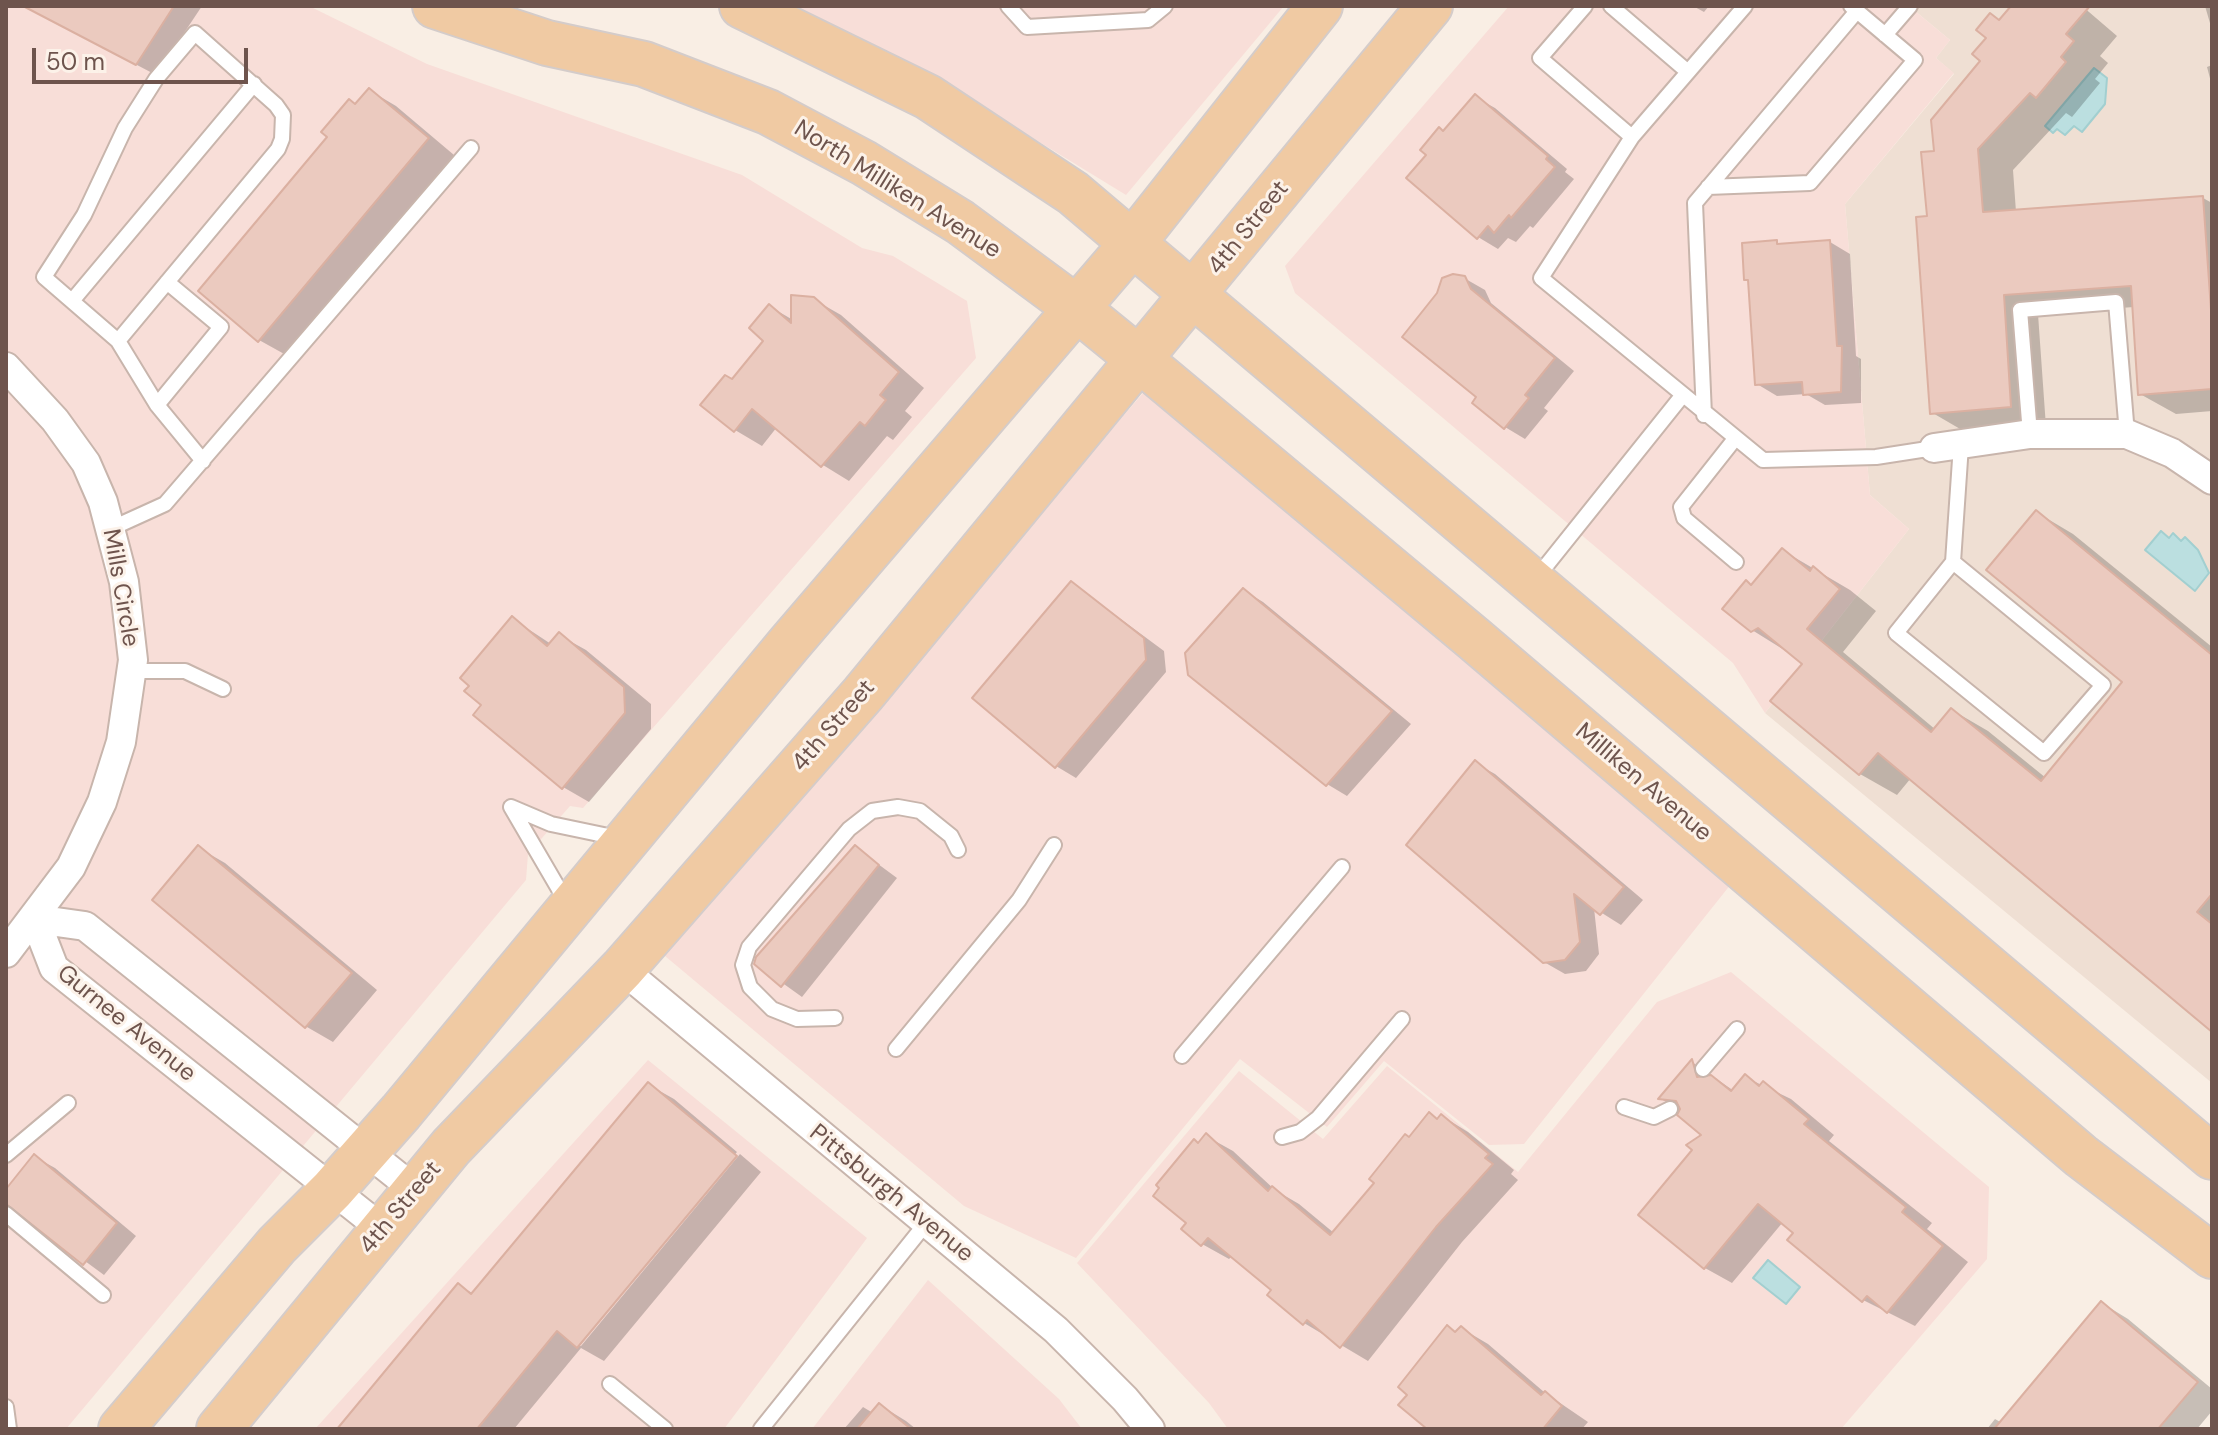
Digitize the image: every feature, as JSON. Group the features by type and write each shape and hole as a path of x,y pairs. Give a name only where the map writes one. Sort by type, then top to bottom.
{"main road":[{"name":"North Milliken Avenue","path":"435,6 547,43 644,64 768,112 864,163 960,222 1075,307"},
{"path":"742,6 928,97 1073,193 2212,1157"},
{"path":"121,1429 277,1245 366,1151 1075,307 1131,245 1320,6"},
{"name":"4th Street","path":"219,1429 451,1147 622,969 863,694 1194,297 1430,6"},
{"name":"Milliken Avenue","path":"1075,307 1473,638 2081,1156 2212,1256"}],"street":[{"name":"Mills Circle","path":"6,367 55,420 86,463 103,502 124,582 132,671 121,742 102,802 71,867 35,919 6,953"},
{"path":"1947,447 2030,434 2127,434 2172,453 2212,480"},
{"name":"Gurnee Avenue","path":"382,1229 54,968 35,919 85,926 415,1190"},
{"name":"Pittsburgh Avenue","path":"622,969 1056,1330 1125,1399 1150,1429"}],"lane":[{"path":"1008,6 1027,27 1148,20 1165,6"},
{"path":"1585,6 1540,58 1632,137"},
{"path":"1611,6 1688,72"},
{"path":"1745,6 1632,137 1541,278 1734,440 1763,460 1876,457 1947,447 1953,562 1896,633 2044,753 2103,685 1953,562"},
{"path":"1885,35 1910,6"},
{"path":"1704,415 1695,203 1708,187 1854,8 1915,60 1810,183 1708,187"},
{"path":"118,341 278,149 284,128 283,115 254,84 195,33 156,79 125,128 65,249 44,277 118,341 157,405 203,461"},
{"path":"72,301 254,84"},
{"path":"110,529 165,504 471,148"},
{"path":"157,405 221,327 167,282"},
{"path":"2030,434 2020,310 2116,302 2127,434"},
{"path":"1532,584 1682,396"},
{"path":"1734,440 1681,507 1684,518 1736,562"},
{"path":"132,671 185,671 223,689"},
{"path":"569,907 511,807 551,824 626,839"},
{"path":"835,1018 797,1019 772,1009 750,987 743,965 749,947 849,829 872,811 898,807 920,811 951,836 958,850"},
{"path":"896,1049 1019,900 1054,845"},
{"path":"1182,1056 1342,867"},
{"path":"1282,1137 1300,1132 1318,1118 1402,1019"},
{"path":"1703,1069 1737,1029"},
{"path":"6,1155 68,1103"},
{"path":"1624,1107 1654,1117 1670,1109"},
{"path":"6,1214 103,1295"},
{"path":"761,1429 927,1222"},
{"path":"610,1384 665,1429"},
{"path":"6,1407 9,1429"}],"shaded area":[{"path":"6,6 309,6 427,64 742,175 862,248 893,256 967,301 976,358 583,808 570,806 528,854 526,880 66,1429 6,1429"},
{"path":"794,6 1284,6 1126,195 907,61"},
{"path":"1509,6 1909,6 1950,40 1936,58 1954,73 1845,204 1870,495 1909,529 1765,713 1733,663 1295,293 1285,266"},
{"path":"1909,6 2212,6 2212,1083 1765,713 1909,529 1870,495 1845,204 1954,74 1936,58 1950,40"},
{"path":"1144,392 1735,879 1524,1144 1489,1145 1384,1061 1327,1127 1240,1059 1076,1258 964,1206 659,951"},
{"path":"1731,972 1989,1187 1987,1259 1841,1429 1228,1429 1209,1403 1077,1263 1239,1071 1323,1139 1387,1066 1518,1172 1657,1002"},
{"path":"648,1060 867,1238 724,1429 315,1429"},
{"path":"928,1280 1059,1399 1082,1429 812,1429"}],"water":[{"path":"2094,68 2107,78 2105,104 2082,132 2074,126 2065,135 2057,129 2053,133 2045,126"},
{"path":"2161,531 2169,538 2173,533 2181,541 2185,537 2198,550 2209,573 2195,591 2145,550"},
{"path":"1768,1260 1800,1287 1786,1304 1753,1278"}],"building":[{"path":"23,6 174,6 136,65"},
{"path":"2011,6 2090,6 2066,34 2074,41 2061,57 2066,62 2036,98 2030,93 1978,149 1983,212 2203,196 2212,324 2212,389 2138,395 2131,286 2004,295 2011,407 1930,414 1916,217 1927,216 1921,152 1934,151 1931,120 1980,61 1972,54 1986,38 1976,30 1990,13 1999,20"},
{"path":"369,88 429,138 258,342 198,291 327,137 321,132 349,99 355,104"},
{"path":"1475,94 1548,156 1546,159 1555,167 1511,218 1509,215 1494,233 1488,226 1477,239 1406,178 1426,155 1420,150 1439,127 1443,131"},
{"path":"1777,240 1777,244 1830,240 1837,346 1842,346 1841,392 1803,395 1802,382 1755,385 1748,280 1744,280 1742,243"},
{"path":"1453,274 1465,276 1471,289 1555,358 1525,395 1529,398 1504,429 1472,403 1476,397 1402,337 1437,293 1442,278"},
{"path":"791,295 814,297 899,372 880,395 886,400 865,426 860,422 821,467 752,409 734,432 700,405 725,375 732,379 763,341 749,328 769,304 791,323"},
{"path":"2036,510 2212,655 2212,894 2197,912 2212,924 2212,1032 1878,753 1859,775 1770,701 1802,664 1758,628 1751,632 1722,609 1746,580 1751,585 1782,548 1810,571 1813,566 1840,589 1807,629 1931,732 1951,708 2041,781 2122,682 1986,570"},
{"path":"1071,581 1144,638 1146,660 1055,768 972,698"},
{"path":"1243,588 1392,711 1326,786 1188,675 1185,653"},
{"path":"512,616 547,646 559,632 624,687 625,713 562,789 473,715 481,705 464,691 469,686 460,678"},
{"path":"1475,760 1624,887 1600,915 1574,894 1580,942 1565,960 1543,963 1406,845"},
{"path":"198,845 352,973 305,1028 152,900"},
{"path":"855,845 879,865 781,987 754,964 756,957"},
{"path":"1692,1059 1697,1077 1711,1075 1731,1091 1745,1074 1759,1086 1763,1081 1809,1119 1804,1124 1906,1207 1902,1212 1943,1246 1887,1313 1867,1296 1862,1302 1787,1240 1793,1233 1758,1204 1704,1269 1638,1215 1692,1150 1686,1145 1701,1135 1677,1115 1680,1109 1676,1101 1658,1099"},
{"path":"648,1082 737,1156 577,1348 557,1331 477,1429 337,1429 458,1283 471,1294"},
{"path":"1429,1112 1437,1119 1441,1114 1489,1154 1485,1158 1493,1164 1436,1227 1340,1348 1307,1320 1303,1325 1267,1295 1271,1290 1208,1238 1201,1246 1181,1229 1186,1223 1153,1196 1159,1188 1156,1185 1194,1139 1198,1143 1206,1133 1268,1191 1272,1186 1330,1235 1374,1183 1369,1179 1405,1134 1409,1137"},
{"path":"34,1154 117,1223 83,1265 6,1204 6,1189"},
{"path":"2101,1301 2198,1382 2158,1429 1994,1429"},
{"path":"1447,1325 1455,1332 1461,1326 1541,1395 1545,1391 1562,1406 1543,1429 1427,1429 1398,1405 1407,1395 1398,1387"},
{"path":"879,1403 911,1429 857,1429"}]}
